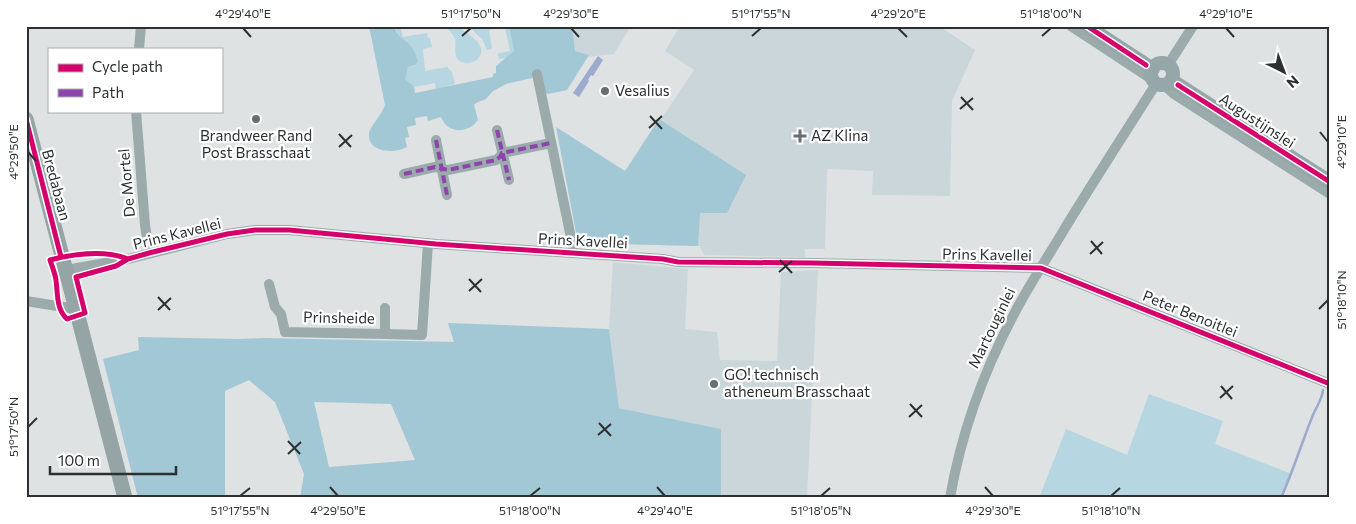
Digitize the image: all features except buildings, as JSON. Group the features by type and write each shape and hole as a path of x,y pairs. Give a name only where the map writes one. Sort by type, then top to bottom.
{"main road":[{"name":"Bredabaan","path":"26,119 76,309 121,496"}],"street":[{"path":"139,48 141,26"},
{"name":"Augustijnslei","path":"1071,26 1147,76 1159,79 1174,94 1330,194"},
{"name":"Augustijnslei","path":"1087,26 1159,79 1330,182"},
{"path":"1159,79 1158,64 1168,65 1193,26"},
{"path":"537,74 574,252"},
{"name":"Martouginlei","path":"950,498 966,431 996,350 1014,314 1041,268 1159,79"},
{"name":"De Mortel","path":"136,112 145,225 150,253"},
{"path":"497,130 509,180"},
{"path":"436,140 447,195"},
{"path":"502,153 552,143"},
{"path":"404,174 435,167 448,170 496,160 500,158 502,153"},
{"name":"Prins Kavellei","path":"66,270 128,259 227,234 254,230 289,230 428,243 663,259 678,262 1041,268"},
{"name":"Prinsheide","path":"269,284 274,307 281,314 285,332 422,335 428,243"},
{"name":"Peter Benoitlei","path":"1041,268 1330,384"},
{"path":"26,301 76,309"},
{"name":"Prinsheide","path":"385,308 385,334"}],"shaded area":[{"path":"369,26 394,26 399,36 411,47 418,61 415,65 408,67 405,79 414,87 415,93 493,77 493,74 496,73 496,66 514,51 509,26 572,26 575,51 589,55 567,90 548,94 544,92 541,76 506,84 493,91 486,99 474,105 478,120 469,128 463,130 453,129 444,123 441,117 428,121 427,116 415,118 416,125 407,127 409,137 405,138 407,147 389,151 377,148 372,145 370,140 370,130 385,105"},
{"path":"394,26 400,26 403,37 427,33 432,47 423,49 425,71 447,67 452,72 455,84 436,89 435,83 414,87 404,79 408,67 415,65 414,51 410,45 399,37"},
{"path":"445,26 458,26 474,39 481,48 478,59 464,63 458,59 455,53 455,39"},
{"path":"476,26 509,26 514,51 506,58 499,59 498,53 510,51 505,27 489,30 492,49 487,50 482,39 470,28"},
{"path":"552,26 631,26 614,54 559,60"},
{"name":"AZ Klina","path":"680,26 943,26 942,28 975,50 952,101 950,196 872,195 873,171 827,169 825,249 805,249 805,257 704,255 700,246 579,243 694,70 665,51"},
{"path":"598,56 603,60 593,76 591,75 579,97 573,93"},
{"path":"659,119 746,175 727,213 700,213 698,246 578,243 556,127 625,171"},
{"name":"GO! technisch atheneum Brasschaat","path":"613,262 688,269 685,329 717,332 720,360 777,361 781,272 818,270 807,498 721,498 721,429 619,408 609,329"},
{"path":"448,323 609,329 619,408 721,429 721,498 300,498 304,474 275,402 249,380 225,391 225,498 138,498 103,359 139,350 138,337 454,342","holes":["314,402 391,404 415,460 329,467"]},
{"path":"1149,394 1223,421 1215,444 1292,474 1282,498 1039,498 1066,429 1127,455"}],"waterway":[{"path":"1281,498 1323,390"}],"marked path":[{"path":"497,130 509,180"},
{"path":"436,140 447,195"},
{"path":"404,174 435,167 448,170 496,160 502,153 551,143"}],"cycle path":[{"path":"1087,26 1146,65"},
{"path":"1178,85 1330,182"},
{"path":"26,119 61,257"},
{"path":"128,259 119,256 89,254 50,260 56,277 57,296 63,315 67,319 85,313 76,277 116,266 128,259 149,253 227,234 255,230 289,230 436,244 663,259 678,262 1041,268 1330,384"}],"place":[{"name":"Vesalius","path":"605,91"},
{"name":"Brandweer Rand Post Brasschaat","path":"256,119"},
{"name":"AZ Klina","path":"800,136"},
{"name":"GO! technisch atheneum Brasschaat","path":"714,384"}]}
